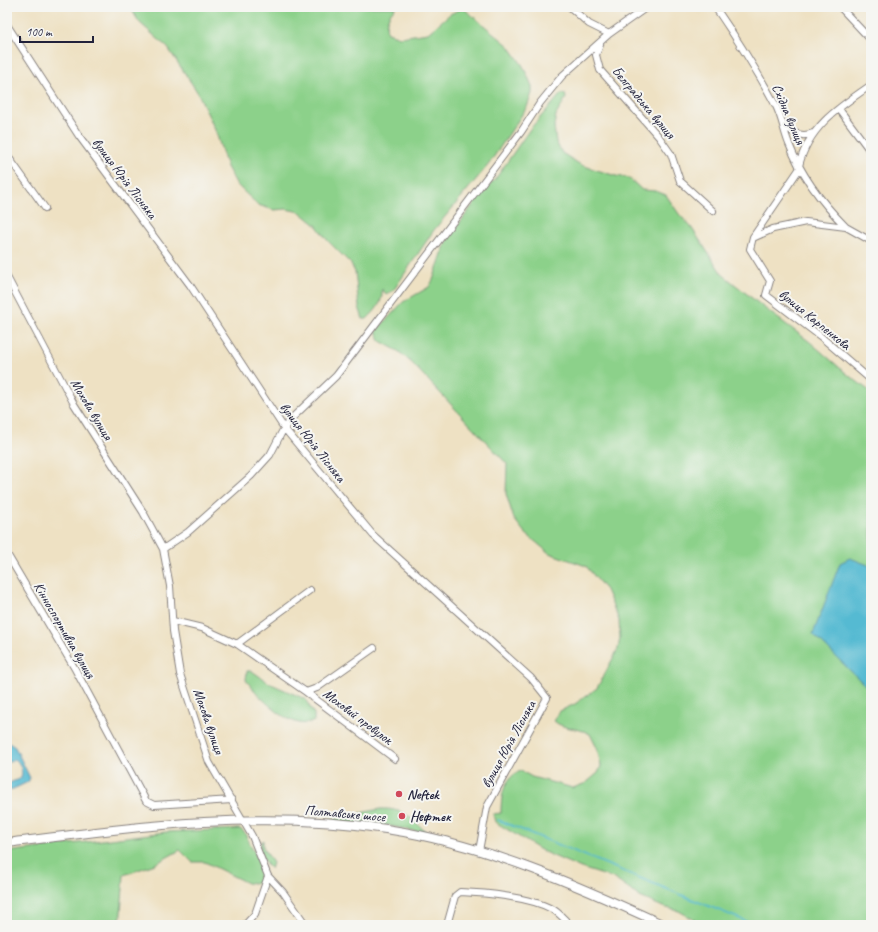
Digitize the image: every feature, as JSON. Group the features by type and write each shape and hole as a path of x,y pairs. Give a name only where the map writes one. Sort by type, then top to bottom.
{"main road":[{"name":"Полтавське шосе","path":"7,843 162,824 243,821 313,821 386,829 480,850 547,873 664,925"}],"street":[{"path":"570,7 589,24 609,34"},
{"path":"163,549 188,532 251,476 270,455 284,428 293,417 336,376 558,82 609,34 646,7"},
{"name":"Східна вулиця","path":"715,7 758,74 777,108 788,142 800,167 828,209 846,227"},
{"path":"840,7 871,40"},
{"name":"вулиця Юрія Лісняка","path":"7,25 79,136 190,286 284,428 369,530 525,673 547,698 487,807 480,850"},
{"name":"Бєлградська вулиця","path":"601,42 596,55 600,70 659,137 671,154 680,182 713,211"},
{"path":"783,124 795,134 807,136 813,133 839,109 871,85"},
{"path":"839,109 871,152"},
{"path":"753,237 800,167 803,150 813,133"},
{"path":"7,155 45,208"},
{"path":"753,237 773,229 806,222 846,227 871,241"},
{"name":"вулиця Карпенкова","path":"753,237 750,249 770,281 766,295 820,336 871,380"},
{"name":"Мохова вулиця","path":"7,277 74,404 143,512 163,549 170,586 180,674 209,762 252,836 268,876 283,892 306,925"},
{"name":"Кінноспортивна вулиця","path":"7,554 74,669 143,797 150,804 154,805 232,800"},
{"path":"237,644 310,590"},
{"name":"Моховий провулок","path":"173,621 202,628 237,644 306,692 395,759"},
{"name":"Моховий провулок","path":"306,692 317,688 374,648"},
{"path":"245,925 255,914 268,876"},
{"path":"447,925 455,896 460,892 485,893 541,904 553,909 571,925"}],"green space":[{"path":"130,7 396,7 391,12 386,26 388,33 400,37 428,33 450,14 463,8 509,46 523,66 532,86 532,93 527,107 489,164 434,230 393,291 386,294 382,289 378,306 367,319 363,319 359,307 355,272 351,264 328,241 316,225 300,212 286,209 274,210 258,205 237,185 227,167 216,132 198,93 168,48 139,22"},
{"path":"561,94 565,94 566,98 556,115 554,126 556,142 562,153 581,165 616,176 629,178 642,190 656,191 666,195 679,214 691,227 722,274 810,342 847,374 871,392 871,568 868,565 871,610 871,925 703,925 679,911 663,907 640,897 613,878 581,868 544,852 495,822 493,814 501,813 504,789 507,783 510,778 521,771 532,777 573,788 586,783 598,773 601,766 597,748 590,734 581,730 562,726 554,721 560,711 575,704 597,688 618,649 620,638 619,620 606,590 586,566 549,553 525,533 514,519 506,494 507,464 412,363 398,351 380,341 376,331 403,302 429,287 433,280 446,242 472,206 496,178 530,129"},
{"path":"247,671 252,671 269,683 305,699 314,714 314,721 306,724 296,722 286,718 276,711 258,695 246,680"},
{"path":"380,809 389,809 402,812 428,834 391,826 326,820"},
{"path":"240,829 244,832 262,867 264,878 263,881 254,884 247,883 205,862 192,862 180,850 155,864 124,875 120,925 7,925 7,852 166,832"},
{"path":"263,840 263,847 273,863 271,869 261,855 260,847"}],"water":[{"path":"850,558 868,565 871,568 871,691 813,634 840,563"},
{"path":"9,743 15,747 30,778 28,782 7,792 7,784 21,778 22,773 20,765 15,759 7,763 7,744"}],"waterway":[{"path":"498,820 755,925"}],"place":[{"name":"Neftek","path":"399,794"},
{"name":"Нефтек","path":"402,816"}]}
